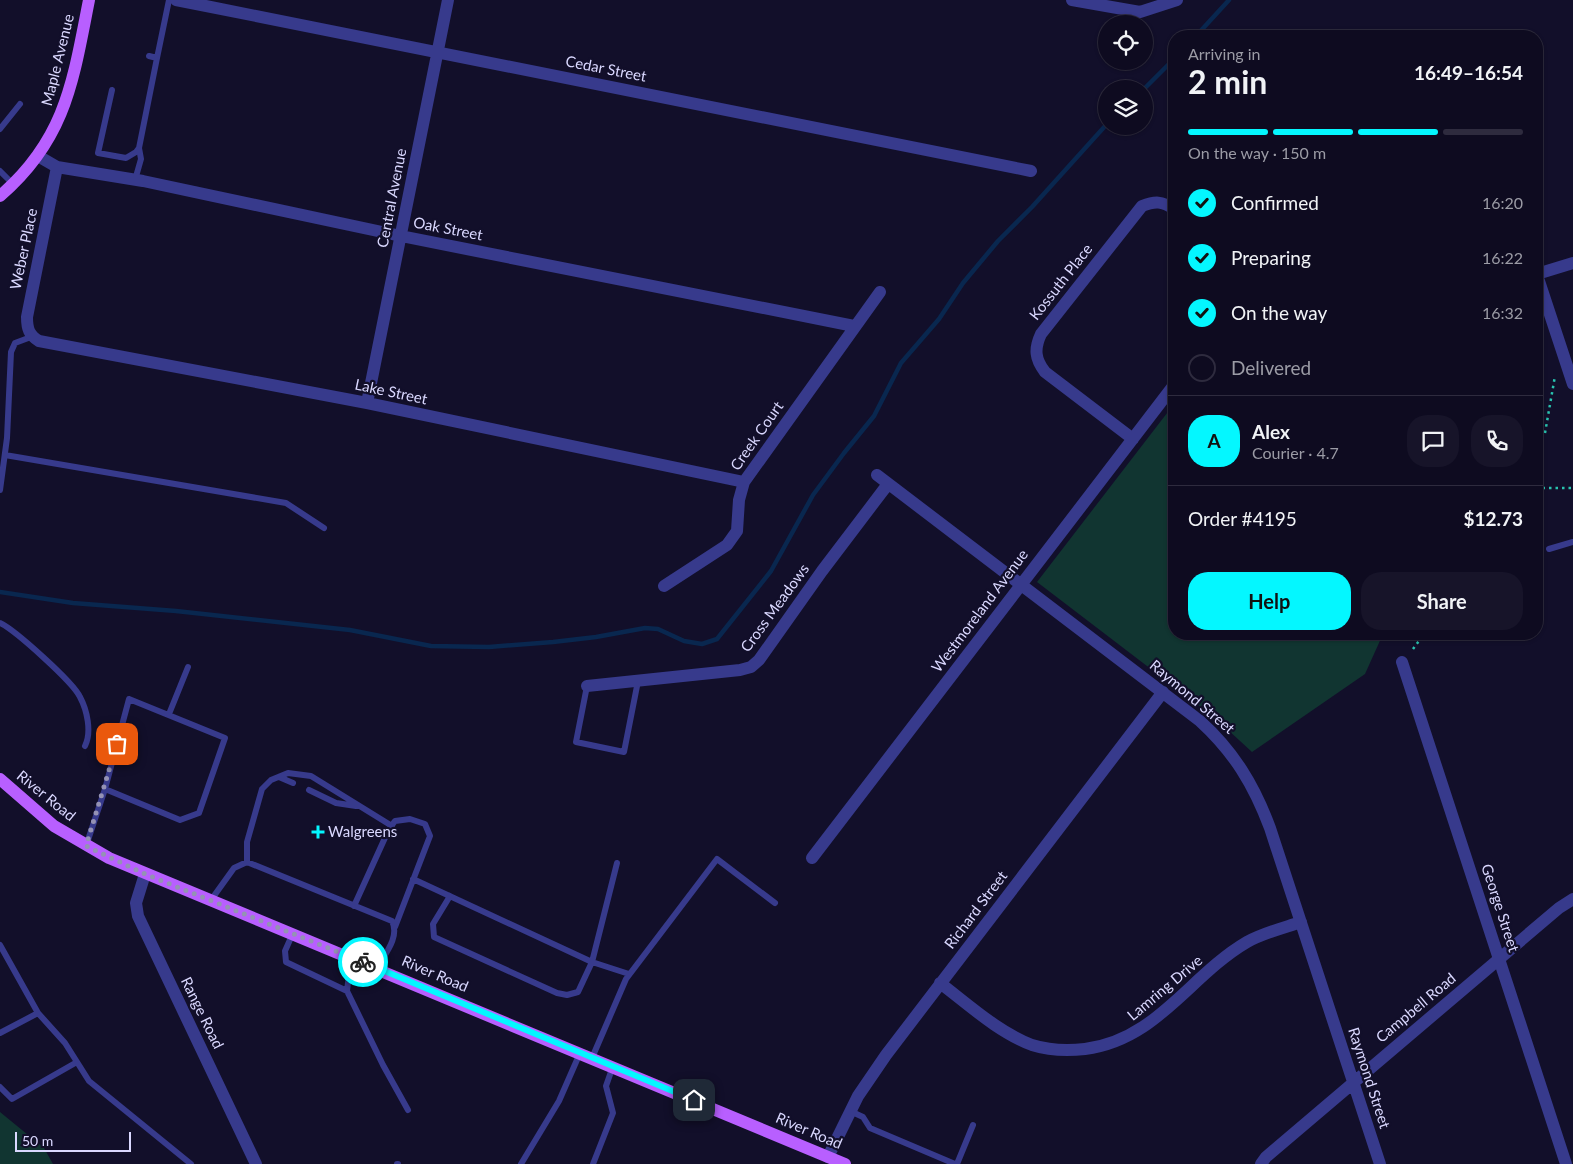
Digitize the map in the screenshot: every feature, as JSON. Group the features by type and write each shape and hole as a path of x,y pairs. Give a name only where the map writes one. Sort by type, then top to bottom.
{"main road":[{"name":"Maple Avenue","path":"0,196 38,156 52,134 70,92 89,0"},
{"name":"River Road","path":"0,779 54,826 86,846 145,874 351,957 845,1164"}],"street":[{"name":"Cedar Street","path":"176,0 1031,171"},
{"name":"Central Avenue","path":"367,403 448,0"},
{"path":"1072,0 1140,12 1177,0"},
{"name":"Oak Street","path":"38,156 58,167 136,180 401,236 854,326"},
{"name":"Weber Place","path":"31,336 27,328 27,317 58,167"},
{"name":"Kossuth Place","path":"1133,439 1045,372 1036,358 1037,342 1142,206 1153,202 1164,202 1168,205"},
{"path":"1543,272 1573,262"},
{"name":"Creek Court","path":"664,586 728,545 737,531 744,482 880,292"},
{"path":"1543,295 1573,384"},
{"name":"Lake Street","path":"31,336 39,341 367,403 744,482"},
{"name":"Westmoreland Avenue","path":"812,858 1168,393"},
{"name":"Raymond Street","path":"877,475 1163,692 1216,735 1242,767 1263,808 1380,1164"},
{"name":"Cross Meadows","path":"587,686 740,670 751,667 759,660 822,570 888,484"},
{"name":"George Street","path":"1402,662 1566,1164"},
{"name":"Richard Street","path":"828,1157 850,1111 871,1075 1163,692"},
{"name":"Range Road","path":"145,874 136,903 138,916 256,1164"},
{"name":"Campbell Road","path":"1260,1164 1499,958 1559,908 1573,899"},
{"name":"Lamring Drive","path":"940,983 1012,1036 1033,1045 1055,1050 1098,1048 1134,1034 1248,942 1301,922"}],"lane":[{"path":"136,180 141,159 139,148 169,0"},
{"path":"149,56 157,58"},
{"path":"112,90 98,153 126,158 139,148"},
{"path":"0,130 20,104"},
{"path":"0,171 13,184"},
{"path":"0,488 5,456 4,439 9,398 11,352 15,343 31,336"},
{"path":"0,398 9,398"},
{"path":"5,456 286,503 324,528"},
{"path":"1549,548 1573,542"},
{"path":"0,623 24,641 80,696 89,732 85,746"},
{"path":"169,714 188,667"},
{"path":"587,686 576,742 624,752 638,681"},
{"path":"86,846 105,789 129,699 225,738 199,813 180,820 105,789"},
{"path":"246,862 246,842 262,789 272,780 294,773 311,776 392,826"},
{"path":"279,777 292,783"},
{"path":"309,790 336,802 359,806"},
{"path":"354,906 395,821 410,819 425,824 430,836 395,927 394,938 377,968"},
{"path":"521,1164 586,1055 629,974 717,859 775,903"},
{"path":"211,900 234,868 246,862 392,922 395,927"},
{"path":"450,896 433,924 434,936 558,993 567,995 578,992 592,962 617,863"},
{"path":"413,879 592,962 629,974"},
{"path":"293,933 285,951 286,962 347,991"},
{"path":"0,945 38,1013 65,1043 89,1081 191,1164"},
{"path":"351,957 347,991 383,1065 408,1110"},
{"path":"0,1033 38,1013"},
{"path":"0,1087 12,1098 77,1062"},
{"path":"593,1164 613,1113 606,1086 613,1066"},
{"path":"850,1111 863,1117 870,1128 956,1164 973,1125"}],"path":[{"path":"1545,434 1556,376"},
{"path":"1543,488 1573,488"},
{"path":"1413,649 1420,640"}],"green space":[{"path":"1168,412 1168,640 1380,640 1365,674 1252,752 1215,718 1037,582"},
{"path":"0,1112 44,1148 53,1164 0,1164"}],"waterway":[{"path":"1202,30 1229,0"},
{"path":"1153,80 1168,65"},
{"path":"0,592 73,603 176,611 350,630 431,646 489,647 553,642 596,637 645,628 658,629 684,641 702,644 717,639 771,571 813,495 874,416 901,363 939,319 963,283 998,241 1032,207 1098,134"}],"way so far":[{"path":"117,744 105,789 86,846 145,874 363,962"}],"place":[{"name":"Walgreens","path":"318,832"}],"route":[{"path":"363,962 694,1100"}]}
